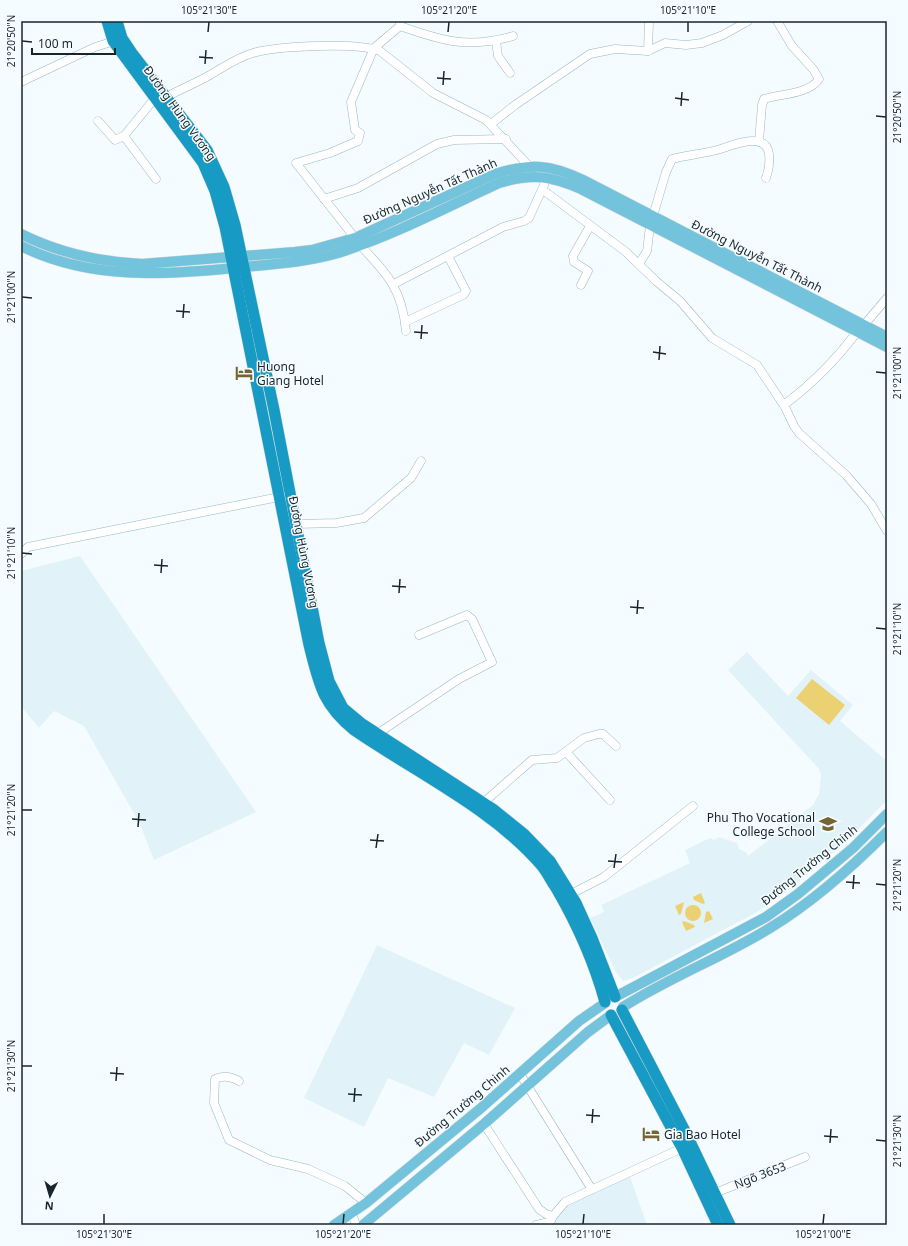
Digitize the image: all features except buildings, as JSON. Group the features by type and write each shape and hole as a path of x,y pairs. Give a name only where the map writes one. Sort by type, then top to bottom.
{"highway":[{"name":"Đường Hùng Vương","path":"107,21 155,98 204,163 215,191 236,256 285,496 309,645 319,684 326,700 336,715 483,803 524,834 550,861 570,894 592,938 615,997"},
{"name":"Đường Hùng Vương","path":"117,21 118,40 166,97 212,158 224,187 236,256"},
{"name":"Đường Hùng Vương","path":"285,496 296,524 320,643 333,691 348,712 373,737 518,841 542,866 568,908 584,941 605,1003"},
{"path":"718,1225 682,1148 611,1015 605,1011 605,1003 609,998 615,997 621,1000 623,1009 685,1131 730,1225"},
{"path":"611,1015 618,1015 623,1009"}],"main road":[{"name":"Đường Nguyễn Tất Thành","path":"413,217 495,174 530,167 545,166 564,170 652,222"},
{"name":"Đường Nguyễn Tất Thành","path":"21,246 45,257 114,272 158,274 298,262 350,244 499,183 523,178 545,176 561,180 582,189 652,222 860,329 887,348"},
{"name":"Đường Nguyễn Tất Thành","path":"21,234 49,247 92,259 117,263 142,264 296,252 350,244"},
{"name":"Đường Nguyễn Tất Thành","path":"860,329 887,337"},
{"name":"Đường Trường Chinh","path":"615,997 766,917 798,894 853,848 887,814"},
{"path":"623,1009 657,987 772,928 805,904 859,860 887,832"},
{"name":"Đường Trường Chinh","path":"334,1225 366,1203 520,1074 579,1021 605,1003"},
{"path":"363,1225 484,1124 588,1032 611,1015"}],"street":[{"path":"648,51 649,21"},
{"path":"492,124 515,105 586,56 615,49 648,51 664,43 686,45 702,43 723,35 748,21"},
{"path":"759,141 762,105 764,99 798,92 816,83 819,79 813,69 792,46 776,21"},
{"path":"406,331 404,311 394,284 350,244 324,199 296,163 330,153 358,141 360,133 355,130 351,102 374,48 400,24 439,40 453,42 496,41 513,36"},
{"path":"21,82 95,48 118,40"},
{"path":"496,41 498,56 510,73"},
{"path":"166,97 235,60 253,53 269,50 348,45 374,48 384,54 433,93 492,124 530,167"},
{"path":"98,120 114,140 124,136 155,98"},
{"path":"124,136 156,179"},
{"path":"324,199 358,188 437,144 454,140 506,139"},
{"path":"639,264 647,251 652,222 672,160 736,144 759,141 767,145 768,148 769,164 766,178"},
{"path":"394,284 503,228 529,218 543,190 545,176"},
{"path":"543,190 590,226 613,241 680,301 712,338 757,364 784,405 799,433 846,475 883,516 887,531"},
{"path":"581,285 588,271 574,262 573,256 590,226"},
{"path":"405,322 463,295 466,291 448,256"},
{"path":"784,405 804,390 837,359 860,329 887,298"},
{"path":"296,524 336,523 364,518 411,478 421,462"},
{"path":"21,554 28,547 285,496"},
{"path":"373,737 448,685 492,662 472,619 467,615 419,635"},
{"path":"483,803 531,760 557,758 584,738 599,734 602,734 616,746"},
{"path":"566,752 610,800"},
{"path":"570,894 604,877 693,806"},
{"path":"520,1074 591,1188"},
{"path":"239,1081 231,1077 215,1079 214,1103 229,1140 270,1160 308,1169 338,1183 366,1203"},
{"path":"484,1124 539,1209 546,1214 551,1222"},
{"path":"536,1225 551,1222 565,1202 591,1188 682,1148"},
{"name":"Ngõ 3653","path":"715,1193 806,1157"},
{"path":"352,1214 356,1225"}],"shaded area":[{"path":"80,556 256,812 154,860 139,822 84,726 54,711 39,728 21,706 21,571"},
{"name":"Phu Tho Vocational College School","path":"747,652 788,696 811,670 853,705 840,721 887,761 887,800 846,842 779,897 757,912 633,978 623,981 616,972 590,918 604,912 601,905 690,863 685,850 710,838 714,840 719,837 737,843 739,849 746,852 748,856 813,805 819,794 821,775 819,769 728,670"},
{"path":"812,679 845,705 829,725 796,698"},
{"path":"701,893 705,903 703,904 694,900 693,897"},
{"path":"684,902 681,914 679,915 675,906"},
{"path":"693,905 699,907 701,913 699,919 693,921 687,919 685,913 687,907"},
{"path":"709,911 713,919 704,923 706,912"},
{"path":"684,921 694,925 695,927 686,931 682,922"},
{"path":"377,945 515,1008 489,1055 464,1043 434,1097 388,1078 364,1127 304,1098"},
{"path":"629,1174 647,1225 554,1225 552,1221 566,1203"}],"place":[{"name":"Huong Giang Hotel","path":"244,373"},
{"name":"Phu Tho Vocational College School","path":"828,824"},
{"name":"Gia Bao Hotel","path":"651,1134"}]}
